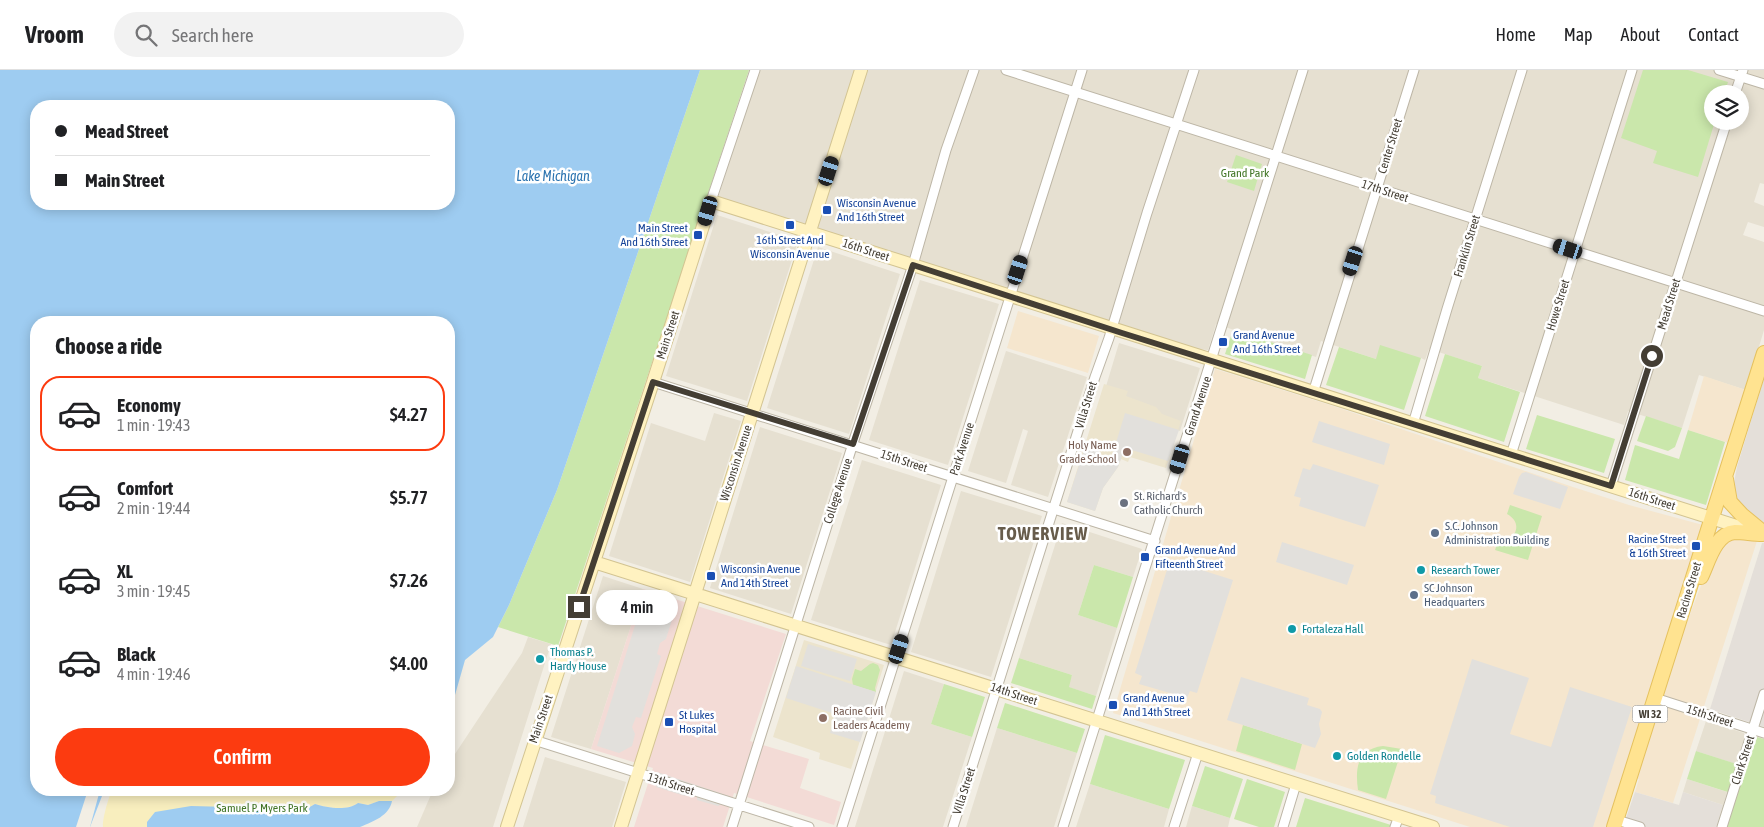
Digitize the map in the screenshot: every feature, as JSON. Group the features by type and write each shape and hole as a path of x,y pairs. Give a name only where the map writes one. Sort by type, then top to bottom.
{"main road":[{"name":"Racine Street","path":"1615,823 1764,353"},
{"path":"1725,476 1730,502 1764,534"},
{"path":"1686,601 1695,591 1720,538 1732,532 1764,534"}],"street":[{"name":"Main Street","path":"507,827 755,70"},
{"name":"Wisconsin Avenue","path":"621,827 861,70"},
{"name":"College Avenue","path":"732,827 853,444 913,265 946,150 974,70"},
{"name":"17th Street","path":"1006,70 1764,311"},
{"name":"Park Avenue","path":"842,827 1082,70"},
{"name":"Villa Street","path":"953,827 1194,70"},
{"name":"Grand Avenue","path":"1063,827 1303,70"},
{"name":"Center Street","path":"1313,393 1414,70"},
{"name":"Franklin Street","path":"1413,424 1522,70"},
{"name":"Howe Street","path":"1511,455 1632,70"},
{"path":"1719,70 1742,74 1764,84"},
{"name":"Mead Street","path":"1611,486 1723,130"},
{"name":"16th Street","path":"711,202 1764,534"},
{"name":"15th Street","path":"653,382 1154,541"},
{"name":"14th Street","path":"594,562 1198,752 1296,784 1397,822 1433,827"},
{"name":"Clark Street","path":"1722,827 1764,694"},
{"name":"15th Street","path":"1655,698 1764,733"},
{"name":"13th Street","path":"534,740 809,827"},
{"path":"1174,827 1198,752"},
{"path":"1283,827 1296,784"},
{"path":"1615,823 1640,827"}],"shaded area":[{"path":"760,70 1764,70 1764,184 1760,183 1754,202 1764,206 1764,227 1748,222 1743,235 1764,242 1764,330 1746,390 1699,375 1682,428 1628,411 1624,425 1478,378 1482,366 1429,349 1425,360 1421,358 1376,359 1321,341 1316,357 1216,324 1208,350 1195,349 718,198 748,101"},
{"path":"717,215 798,241 747,401 666,376"},
{"path":"818,247 900,274 849,434 767,408"},
{"path":"920,280 999,304 948,465 869,440"},
{"path":"1018,311 1099,336 1088,373 1007,348"},
{"path":"1119,343 1200,368 1180,431 1140,418 1104,393"},
{"path":"1006,351 1087,377 1048,497 1011,485 1028,431 1023,429 1006,483 968,471"},
{"name":"SC Johnson Headquarters","path":"1215,369 1330,405 1629,505 1703,525 1671,626 1684,630 1710,562 1723,541 1744,537 1757,541 1673,803 1635,792 1639,779 1624,774 1606,827 1470,827 1113,713"},
{"path":"1704,376 1746,390 1729,443 1688,430"},
{"path":"1764,378 1764,525 1740,510 1732,493 1737,467"},
{"name":"Holy Name Grade School","path":"1104,384 1128,391 1126,396 1156,407 1162,414 1181,421 1166,468 1130,457 1128,462 1121,459 1118,467 1103,488 1095,511 1067,502"},
{"path":"714,413 741,421 690,582 609,556 651,423 705,441"},
{"path":"1125,413 1179,430 1168,461 1125,448 1118,467 1103,488 1095,511 1067,502 1085,447 1099,451 1098,456 1104,458 1105,455 1112,456"},
{"path":"1319,421 1390,444 1384,465 1312,442"},
{"path":"760,427 842,453 791,614 710,588"},
{"path":"862,460 941,485 891,645 811,620"},
{"path":"1313,464 1379,485 1365,527 1299,506 1301,498 1294,496 1303,468 1310,470"},
{"path":"1526,472 1568,487 1560,509 1513,494 1519,477 1522,473"},
{"path":"961,491 1042,516 991,677 911,652"},
{"path":"1062,523 1142,549 1133,577 1094,565 1078,615 1117,628 1096,696 1068,687 1072,675 1019,658"},
{"path":"1282,542 1354,565 1347,585 1276,562"},
{"path":"1762,543 1764,543 1764,727 1710,709"},
{"path":"1170,560 1233,580 1197,693 1190,691 1187,698 1139,684 1142,676 1135,673"},
{"path":"603,576 643,589 591,749 551,737"},
{"path":"643,589 786,634 750,741 809,759 800,788 841,802 834,825 734,793 723,827 634,827 653,768 591,749"},
{"path":"656,596 671,601 675,610 666,639 660,643 657,654 661,656 641,718 636,717 632,727 635,734 632,746 619,753 597,746 643,600"},
{"path":"528,637 551,644 493,827 417,827 430,796 455,796 455,754 522,653"},
{"name":"Racine Civil Leaders Academy","path":"804,640 884,665 851,769 819,759 820,753 773,737"},
{"path":"808,644 857,659 850,681 801,666"},
{"path":"1472,659 1529,678 1510,734 1551,747 1570,687 1632,707 1593,827 1510,827 1435,803 1436,796 1430,794"},
{"path":"796,666 876,692 860,742 830,733 835,714 786,698"},
{"path":"904,671 944,684 931,724 972,737 943,827 855,827"},
{"path":"1241,677 1309,698 1307,705 1320,709 1322,712 1319,724 1321,734 1315,748 1227,720"},
{"path":"1706,721 1744,733 1745,737 1736,764 1696,751"},
{"path":"997,728 1077,753 1054,827 966,827"},
{"path":"545,757 626,782 612,827 523,827"},
{"path":"657,772 729,796 731,799 718,806 697,800 697,797 686,793 685,796 656,787 659,778 656,775"},
{"path":"1687,779 1727,792 1723,805 1683,792"},
{"path":"1090,784 1169,809 1164,827 1076,827"},
{"path":"1635,792 1679,805 1683,792 1723,805 1716,827 1623,827"},
{"path":"1192,806 1230,818 1228,827 1186,827"}],"green space":[{"path":"700,70 749,70 558,646 498,627 557,490"},
{"path":"1643,70 1688,70 1728,82 1727,85 1704,85 1704,130 1712,130 1698,177 1653,163 1657,151 1621,138"},
{"name":"Grand Park","path":"1236,155 1262,164 1254,191 1227,182"},
{"path":"1233,330 1312,355 1305,379 1225,354"},
{"path":"1380,345 1421,358 1404,410 1326,385 1339,347 1376,359"},
{"path":"1445,354 1482,366 1478,378 1520,392 1504,442 1425,416"},
{"path":"1537,415 1615,439 1604,473 1526,449"},
{"path":"1646,416 1682,428 1675,447 1668,451 1637,441"},
{"path":"1688,430 1725,442 1706,505 1625,480 1635,445 1679,459"},
{"path":"1510,505 1542,516 1528,560 1495,550 1499,538 1509,539 1515,533 1514,519 1507,514"},
{"path":"1094,565 1133,577 1117,628 1078,615"},
{"path":"1019,658 1072,675 1069,687 1096,696 1092,709 1011,683"},
{"path":"873,663 878,665 880,670 875,688 876,692 853,685 852,679 855,669 861,671"},
{"path":"944,684 985,697 972,737 931,724"},
{"path":"1005,703 1085,729 1077,753 997,728"},
{"path":"1243,725 1302,744 1295,770 1236,751"},
{"path":"1105,735 1185,760 1169,809 1090,784"},
{"path":"1757,737 1764,739 1764,827 1727,827 1737,795 1687,779 1696,751 1746,767"},
{"path":"1383,746 1402,749 1386,799 1358,790 1357,782 1358,767 1363,755 1374,748"},
{"path":"1205,766 1243,779 1230,818 1192,806"},
{"path":"1247,779 1285,792 1274,827 1259,827 1234,819"},
{"path":"1305,798 1391,825 1390,827 1296,827"}],"sand":[{"path":"110,796 397,796 392,801 379,801 368,805 358,803 354,806 337,808 315,804 308,808 267,811 230,807 147,822 147,827 103,827"}],"water":[{"name":"Lake Michigan","path":"0,70 700,70 557,490 509,605 493,637 465,660 455,695 455,316 30,316 30,796 102,796 90,827 0,827"},
{"path":"379,801 392,801 388,811 360,827 147,827 147,822 155,812 191,806 230,807 267,811 308,808 315,804 331,808 343,808 354,806 358,803 368,805"}],"pier":[{"path":"86,796 98,796 90,827 76,827"}],"place":[{"name":"Wisconsin Avenue And 16th Street","path":"827,210"},
{"name":"16th Street And Wisconsin Avenue","path":"790,225"},
{"name":"Main Street And 16th Street","path":"698,235"},
{"name":"Grand Avenue And 16th Street","path":"1223,342"},
{"name":"Holy Name Grade School","path":"1127,452"},
{"name":"St. Richard's Catholic Church","path":"1124,503"},
{"name":"S.C. Johnson Administration Building","path":"1435,533"},
{"name":"Racine Street & 16th Street","path":"1696,546"},
{"name":"Grand Avenue And Fifteenth Street","path":"1145,557"},
{"name":"Research Tower","path":"1421,570"},
{"name":"Wisconsin Avenue And 14th Street","path":"711,576"},
{"name":"SC Johnson Headquarters","path":"1414,595"},
{"name":"Fortaleza Hall","path":"1292,629"},
{"name":"Thomas P. Hardy House","path":"540,659"},
{"name":"Grand Avenue And 14th Street","path":"1113,705"},
{"name":"Racine Civil Leaders Academy","path":"823,718"},
{"name":"St Lukes Hospital","path":"669,722"},
{"name":"Golden Rondelle","path":"1337,756"}],"district":[{"name":"TOWERVIEW","path":"1043,533"}],"route":[{"path":"579,607 653,382 853,444 913,265 1122,333 1611,486 1652,356"}],"park label":[{"name":"Samuel P. Myers Park","path":"262,808"}]}
